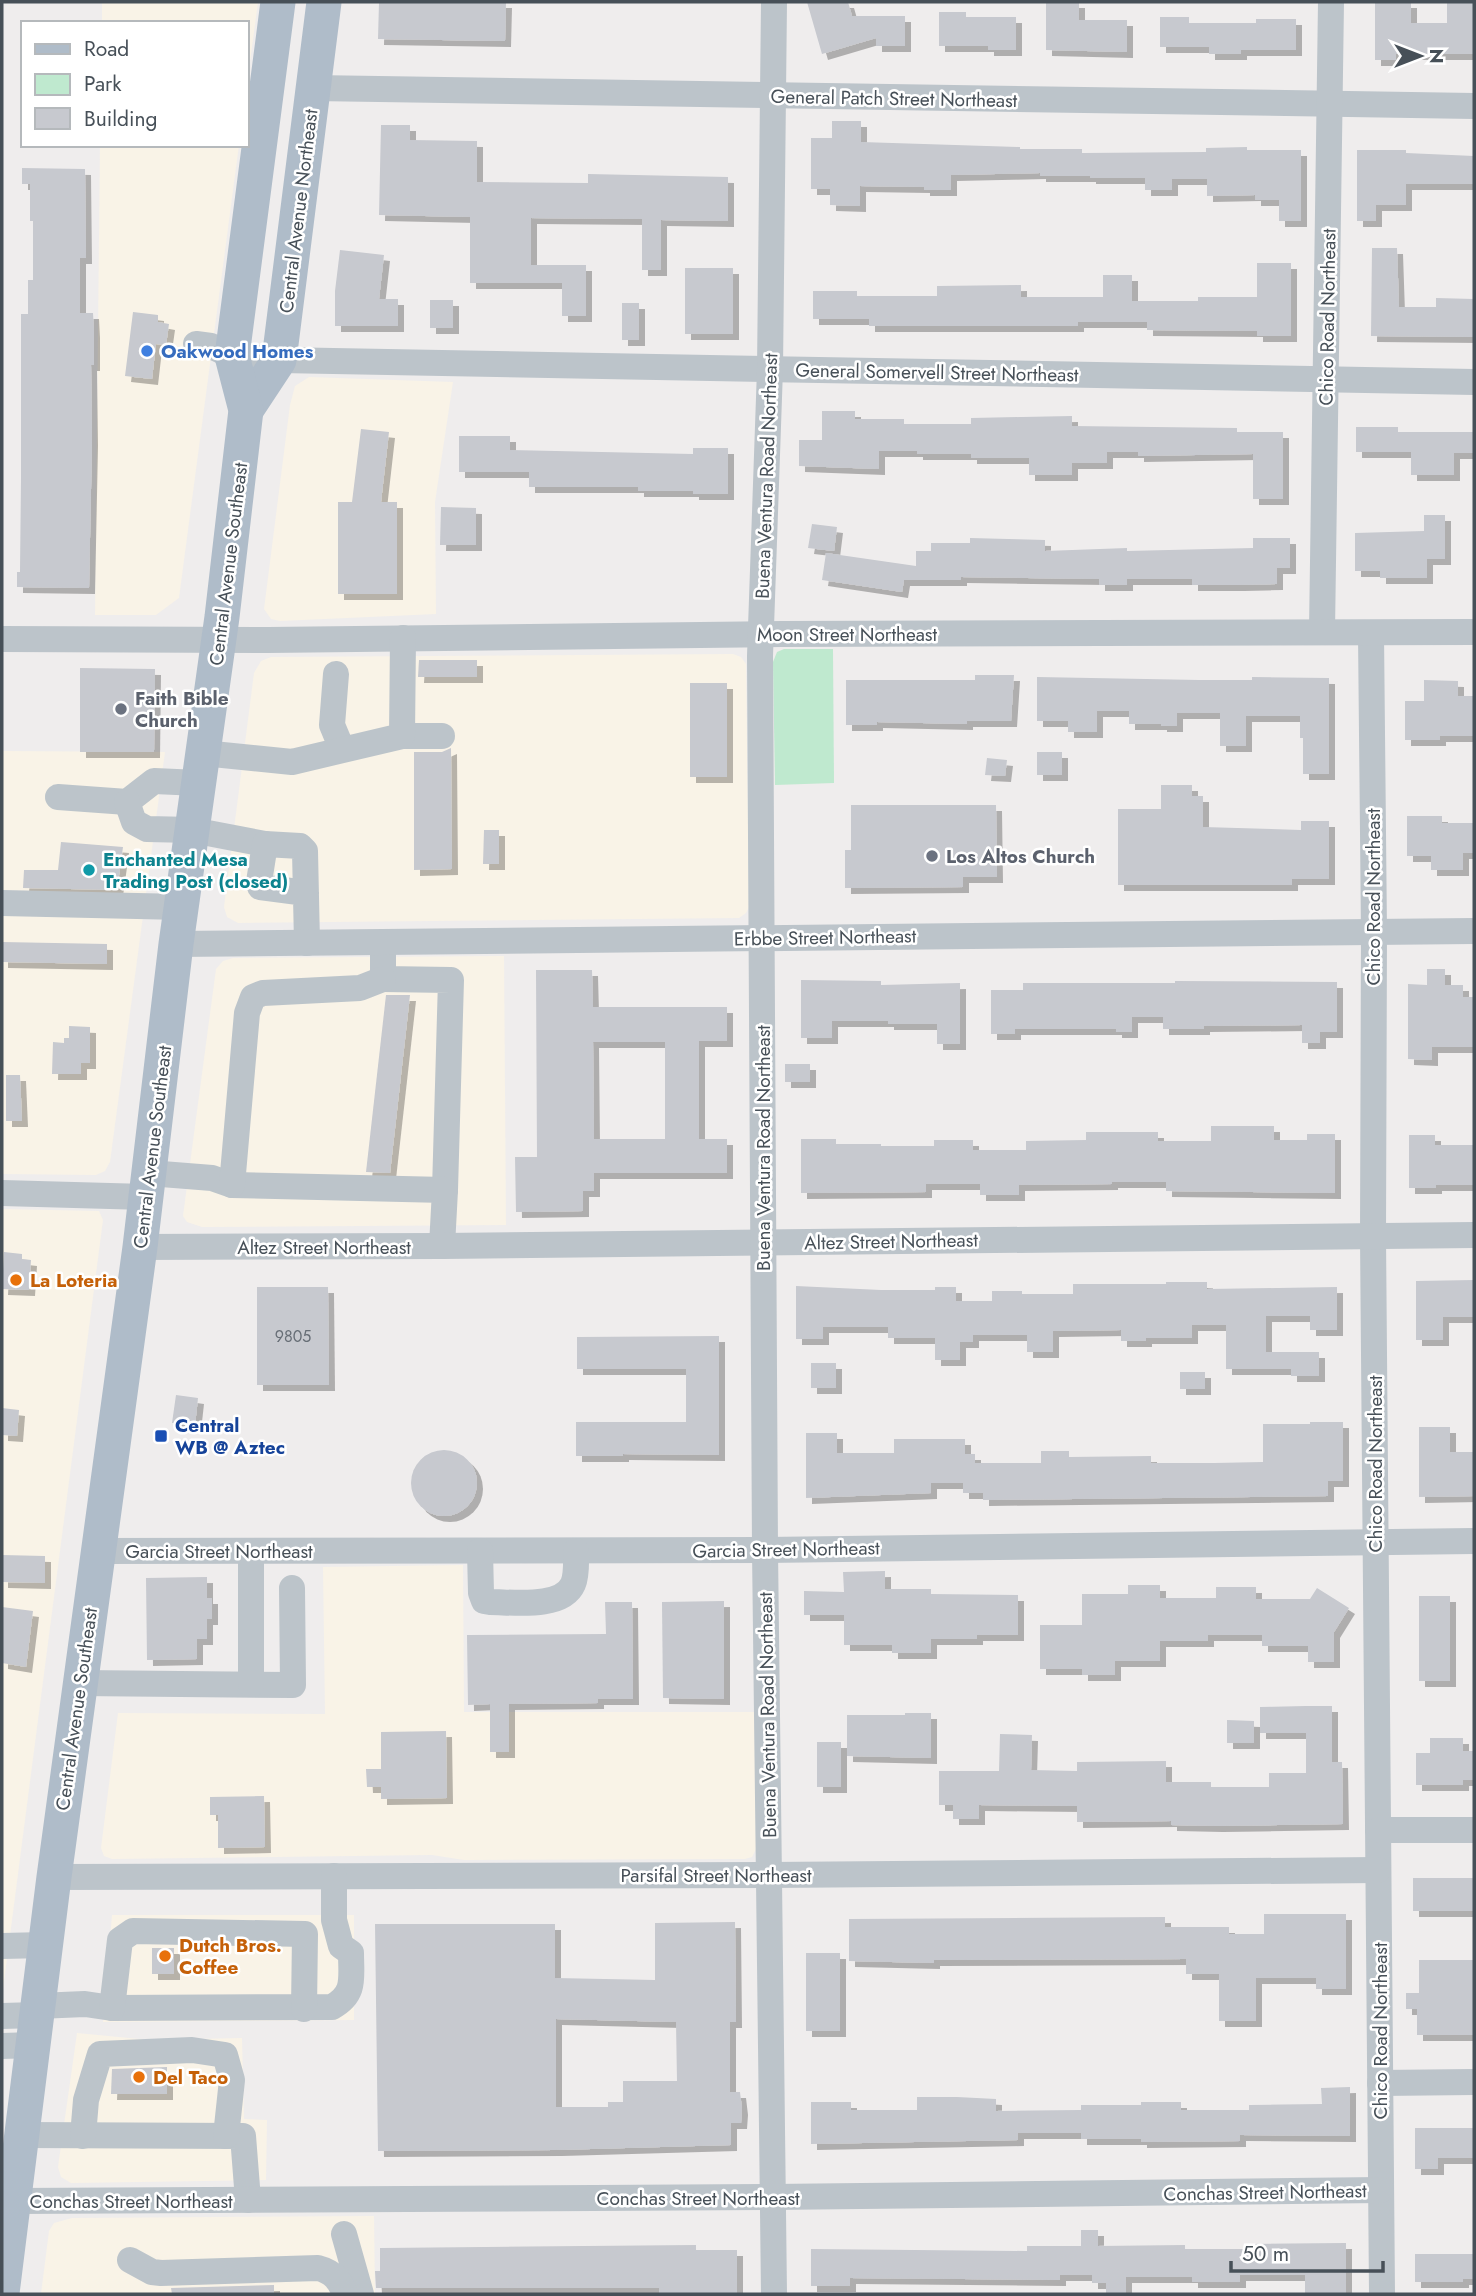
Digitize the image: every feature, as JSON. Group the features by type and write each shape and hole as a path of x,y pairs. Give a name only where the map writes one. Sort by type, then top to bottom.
{"main road":[{"name":"Central Avenue Southeast","path":"2,2293 23,2135 28,2028 46,1945 79,1683 140,1247 181,906 219,640 246,410 232,356 278,2"},
{"name":"Central Avenue Northeast","path":"246,410 279,360 324,2"}],"street":[{"name":"Buena Ventura Road Northeast","path":"774,2 770,369 761,634 765,1550 774,2294"},
{"name":"Chico Road Northeast","path":"1322,632 1331,2"},
{"name":"General Patch Street Northeast","path":"313,88 1474,106"},
{"name":"General Somervell Street Northeast","path":"196,344 211,346 232,356 279,360 1474,382"},
{"name":"Moon Street Northeast","path":"2,639 46,651 219,640 761,634 1474,632"},
{"name":"Chico Road Northeast","path":"1371,634 1382,2294"},
{"path":"402,736 403,638"},
{"path":"336,674 332,725 342,749"},
{"path":"58,797 127,803 154,781 201,768 292,762 402,736 442,736"},
{"path":"127,803 134,822 148,828 192,830 265,844 304,848 307,943"},
{"path":"265,844 260,887 306,893"},
{"path":"2,904 181,906"},
{"name":"Erbbe Street Northeast","path":"176,944 1474,931"},
{"path":"383,942 383,979"},
{"path":"232,1185 247,1013 253,997 263,993 360,988 383,979 451,980 442,1247"},
{"path":"2,1193 148,1185 212,1178 232,1185 445,1190"},
{"name":"Altez Street Northeast","path":"140,1247 442,1247 1474,1236"},
{"name":"Garcia Street Northeast","path":"97,1551 765,1550 1474,1541"},
{"path":"480,1551 481,1592 484,1601 490,1602 550,1601 562,1597 575,1582 576,1551"},
{"path":"251,1552 251,1684"},
{"path":"79,1683 293,1685 292,1588"},
{"path":"1378,1830 1474,1830"},
{"name":"Parsifal Street Northeast","path":"54,1877 1378,1870"},
{"path":"2,2016 28,2028 85,2004 112,2008 332,2007 342,2002 351,1989 351,1954 341,1946 334,1920 334,1876"},
{"path":"112,2008 120,1940 133,1931 305,1934 304,2009"},
{"path":"2,1946 46,1945"},
{"path":"82,2136 86,2101 100,2054 192,2050 225,2055 232,2080 226,2136"},
{"path":"1380,2083 1474,2081"},
{"path":"23,2135 243,2136 248,2200"},
{"name":"Conchas Street Northeast","path":"15,2201 1381,2190"},
{"path":"344,2234 361,2294"},
{"path":"130,2260 152,2272 161,2273 318,2269 334,2275 345,2294"}],"shaded area":[{"path":"102,2 258,2 248,77 248,21 102,21"},
{"path":"100,147 239,147 179,598 156,615 95,615"},
{"path":"309,377 453,382 435,502 436,614 280,621 271,619 264,609 290,405 295,386"},
{"path":"733,654 741,657 746,664 749,907 739,918 238,923 227,917 224,907 254,673 261,661 271,657"},
{"path":"2,751 165,752 110,1162 105,1171 96,1175 2,1174"},
{"path":"504,956 506,1225 202,1227 187,1222 183,1216 216,969 223,961 233,958"},
{"path":"2,1209 99,1211 103,1220 2,1997"},
{"path":"463,1565 464,1712 755,1712 756,1849 752,1857 464,1860 432,1855 112,1859 104,1856 101,1848 118,1713 325,1714 323,1567"},
{"path":"112,1915 354,1915 354,2020 103,2022"},
{"path":"77,2033 150,2040 242,2038 244,2119 267,2120 266,2180 71,2183 61,2177 58,2167"},
{"path":"374,2216 375,2294 41,2294 49,2231 54,2223 72,2218"}],"green space":[{"path":"784,649 833,649 834,783 775,785 773,662 777,652"}],"building":[{"path":"379,2 506,2 505,41 378,39"},
{"path":"807,2 848,2 852,16 905,16 905,46 876,46 876,38 822,54"},
{"path":"1046,2 1079,2 1079,20 1127,20 1127,52 1046,50"},
{"path":"1375,2 1411,2 1411,23 1447,23 1447,2 1474,2 1474,54 1396,54 1396,60 1375,60"},
{"path":"939,12 966,12 966,17 1016,17 1016,50 988,50 988,46 939,46"},
{"path":"1160,17 1189,17 1189,23 1256,23 1256,19 1296,19 1296,50 1241,50 1241,54 1209,54 1209,47 1160,47"},
{"path":"832,121 861,121 861,142 1082,149 1082,153 1206,152 1206,148 1247,147 1247,150 1301,150 1301,221 1279,221 1279,200 1255,200 1255,195 1207,196 1207,179 1172,179 1172,190 1145,190 1145,178 1040,176 1040,173 951,175 951,190 860,186 860,206 830,205 830,189 811,189 811,138 832,138"},
{"path":"381,125 410,125 410,140 477,141 477,182 588,183 588,174 728,177 728,221 661,220 661,270 642,270 642,219 531,218 531,265 586,265 586,316 562,316 562,283 470,283 470,217 379,215"},
{"path":"1357,150 1406,150 1406,153 1474,156 1474,184 1406,184 1406,205 1376,205 1376,221 1357,221"},
{"path":"22,168 85,169 86,258 80,258 80,313 93,313 94,332 94,365 91,365 89,588 17,587 17,572 20,572 21,314 28,314 28,280 33,280 30,184 22,184"},
{"path":"1372,248 1397,248 1399,307 1436,307 1436,298 1474,299 1474,337 1371,336"},
{"path":"340,250 384,255 379,299 398,299 398,326 335,326 335,291"},
{"path":"1257,263 1291,263 1291,336 1257,336 1257,331 1147,330 1147,322 1078,322 1078,326 869,326 869,319 813,319 813,291 857,291 857,296 937,296 937,286 1021,285 1021,297 1103,297 1103,275 1132,275 1132,301 1198,301 1198,297 1257,297"},
{"path":"685,268 733,268 733,334 685,334"},
{"path":"430,300 453,300 453,328 430,328"},
{"path":"622,303 639,303 639,340 622,340"},
{"path":"133,312 158,315 158,322 169,324 166,345 156,344 152,379 125,376"},
{"path":"822,411 855,411 855,419 904,419 904,424 971,424 971,418 1072,416 1072,426 1237,428 1237,432 1283,432 1283,499 1253,499 1253,454 1138,456 1138,452 1107,452 1107,463 1072,463 1072,475 1029,475 1029,458 971,458 971,454 917,454 917,451 879,451 879,469 799,466 799,440 822,440"},
{"path":"1356,427 1398,427 1398,432 1474,432 1474,453 1454,453 1454,475 1411,475 1411,452 1356,452"},
{"path":"361,429 389,432 381,502 397,502 397,594 338,594 338,502 352,502"},
{"path":"459,436 510,436 510,450 693,454 693,448 728,448 728,494 638,491 638,487 529,487 529,472 459,472"},
{"path":"441,507 476,508 476,545 440,545"},
{"path":"1424,515 1445,515 1445,559 1427,559 1427,578 1380,578 1380,571 1355,571 1355,533 1424,531"},
{"path":"812,524 837,527 834,551 808,548"},
{"path":"970,538 1045,540 1045,551 1127,548 1127,551 1253,548 1253,538 1290,538 1290,568 1277,568 1277,584 1238,585 1192,585 1192,579 1127,579 1127,585 1099,585 1099,579 961,577 961,580 904,580 902,592 822,580 826,553 916,566 916,551 931,551 931,543 970,543"},
{"path":"419,660 477,660 477,677 418,677"},
{"path":"80,668 155,669 154,752 80,752"},
{"path":"975,675 1014,675 1011,721 967,721 967,724 877,722 877,725 846,725 846,680 975,680"},
{"path":"1037,677 1200,680 1252,680 1252,677 1329,678 1329,774 1303,774 1300,716 1246,716 1246,746 1220,746 1220,713 1177,713 1177,726 1161,726 1129,724 1129,711 1097,711 1097,732 1068,732 1068,721 1037,721"},
{"path":"1424,680 1458,681 1458,696 1474,696 1474,736 1405,740 1405,701 1424,701"},
{"path":"690,683 727,683 727,777 690,777"},
{"path":"451,748 452,869 414,870 414,752 442,752"},
{"path":"1037,752 1062,752 1062,775 1037,775"},
{"path":"987,758 1007,760 1005,776 985,775"},
{"path":"1161,785 1192,785 1192,796 1203,796 1203,827 1301,830 1301,821 1329,821 1329,879 1292,879 1292,885 1118,885 1118,809 1161,809"},
{"path":"851,805 996,805 997,877 963,877 963,887 845,888 845,850 851,850"},
{"path":"1407,816 1442,816 1442,823 1474,823 1474,853 1463,853 1463,870 1431,870 1431,856 1407,856"},
{"path":"484,830 499,830 499,864 483,864"},
{"name":"Enchanted Mesa Trading Post (closed)","path":"61,842 123,847 117,890 23,888 24,870 58,870"},
{"path":"2,942 107,944 107,964 2,962"},
{"path":"1427,969 1445,969 1445,985 1463,985 1463,997 1474,997 1474,1047 1432,1047 1432,1060 1408,1059 1408,984 1427,985"},
{"path":"536,970 592,970 593,1007 727,1007 727,1041 699,1041 699,1139 727,1139 727,1173 594,1173 594,1191 583,1191 583,1211 516,1212 515,1157 537,1157","holes":["593,1042 665,1042 665,1139 594,1139"]},
{"path":"801,980 881,981 881,985 960,983 960,1044 937,1044 937,1024 888,1024 888,1021 832,1021 832,1038 801,1038"},
{"path":"1337,982 1337,1032 1320,1032 1320,1043 1302,1043 1302,1025 1163,1029 1163,1017 1132,1017 1132,1032 1116,1032 1116,1029 1015,1029 1015,1034 991,1034 991,990 1023,990 1023,983"},
{"path":"386,995 410,995 390,1173 366,1172"},
{"path":"69,1026 90,1027 90,1063 81,1063 81,1074 52,1074 53,1042 64,1043 64,1038 69,1038"},
{"path":"785,1064 810,1064 810,1082 785,1082"},
{"path":"6,1075 20,1075 22,1121 6,1121"},
{"path":"1211,1126 1274,1126 1274,1140 1307,1140 1307,1134 1335,1134 1335,1193 1166,1191 1166,1182 1112,1182 1019,1185 1019,1195 980,1195 980,1184 926,1184 926,1192 801,1193 801,1139 836,1139 836,1144 881,1146 934,1146 934,1140 973,1140 973,1150 1026,1150 1026,1141 1086,1140 1086,1132 1158,1132 1158,1141 1211,1141"},
{"path":"1409,1135 1435,1135 1435,1145 1474,1145 1474,1185 1409,1188"},
{"name":"La Loteria","path":"4,1252 22,1254 22,1259 31,1260 29,1290 2,1289"},
{"path":"1474,1280 1474,1317 1443,1317 1443,1340 1416,1340 1416,1281"},
{"path":"1207,1282 1207,1289 1337,1287 1337,1330 1310,1330 1310,1316 1266,1316 1266,1352 1319,1352 1319,1376 1291,1376 1291,1369 1226,1369 1226,1325 1192,1325 1192,1338 1146,1338 1146,1341 1121,1341 1121,1330 1053,1331 1053,1352 1027,1352 1027,1335 973,1335 973,1342 960,1342 960,1360 935,1360 935,1338 888,1338 888,1327 823,1327 823,1339 796,1339 796,1286 881,1290 935,1290 935,1287 956,1287 956,1301 992,1301 992,1291 1073,1294 1073,1284"},
{"path":"257,1287 328,1287 329,1385 257,1385"},
{"path":"719,1336 719,1455 576,1456 576,1422 686,1422 686,1369 577,1369 577,1337"},
{"path":"811,1363 836,1363 836,1388 811,1388"},
{"path":"1180,1372 1205,1372 1205,1389 1180,1389"},
{"path":"176,1395 198,1398 195,1425 172,1423"},
{"path":"2,1408 19,1410 17,1436 2,1435"},
{"path":"1343,1422 1343,1481 1328,1481 1328,1496 983,1500 983,1493 963,1493 963,1483 931,1483 931,1493 806,1498 806,1433 837,1433 837,1453 894,1453 894,1439 965,1439 965,1454 975,1454 975,1463 1041,1463 1041,1451 1069,1451 1069,1457 1151,1456 1151,1463 1263,1462 1263,1424"},
{"path":"1419,1427 1450,1427 1450,1452 1474,1452 1474,1496 1419,1497"},
{"path":"437,1450 451,1450 463,1455 472,1464 477,1483 475,1496 468,1507 451,1516 437,1516 425,1511 416,1502 411,1490 411,1476 416,1464 425,1455"},
{"path":"2,1555 45,1556 45,1583 2,1582"},
{"path":"885,1571 885,1589 931,1589 931,1594 1018,1595 1018,1635 977,1635 977,1639 931,1639 931,1653 892,1653 892,1645 844,1645 844,1615 804,1615 804,1591 844,1592 843,1572"},
{"path":"207,1577 207,1598 212,1598 212,1619 207,1619 207,1639 197,1639 197,1659 147,1660 146,1578"},
{"path":"1128,1585 1160,1585 1160,1598 1216,1598 1216,1587 1256,1587 1256,1599 1310,1599 1317,1588 1349,1608 1334,1632 1334,1662 1308,1662 1308,1646 1262,1646 1262,1635 1208,1635 1208,1641 1160,1641 1160,1661 1115,1661 1115,1675 1082,1675 1082,1669 1040,1669 1040,1625 1082,1625 1082,1594 1128,1594"},
{"path":"1419,1596 1450,1596 1450,1681 1419,1681"},
{"path":"724,1601 724,1699 663,1698 662,1602"},
{"path":"605,1602 632,1602 633,1699 598,1699 598,1703 509,1704 509,1752 490,1752 490,1704 468,1705 467,1635 606,1634"},
{"path":"2,1607 33,1611 26,1667 2,1663"},
{"path":"1332,1706 1332,1762 1342,1762 1343,1824 1217,1826 1171,1825 1171,1821 1077,1822 1077,1806 979,1805 979,1819 953,1819 953,1805 939,1805 939,1771 999,1771 1000,1734 1032,1735 1031,1770 1077,1771 1077,1762 1166,1761 1166,1782 1211,1782 1211,1787 1269,1787 1269,1773 1306,1773 1306,1733 1260,1733 1260,1707"},
{"path":"931,1713 931,1758 847,1756 847,1715"},
{"path":"1227,1720 1254,1721 1254,1743 1227,1743"},
{"path":"446,1731 447,1798 381,1799 381,1787 367,1787 366,1769 381,1769 381,1732"},
{"path":"1430,1738 1463,1738 1463,1751 1474,1751 1474,1780 1463,1780 1463,1785 1416,1785 1416,1753 1430,1753"},
{"path":"817,1742 841,1742 841,1787 817,1787"},
{"path":"264,1796 265,1847 218,1848 218,1815 210,1815 210,1797"},
{"path":"1413,1878 1474,1878 1474,1911 1413,1911"},
{"path":"1264,1914 1346,1914 1346,1989 1316,1989 1316,1978 1256,1978 1256,2021 1219,2021 1219,1974 1186,1974 1186,1959 934,1960 934,1963 849,1961 849,1919 1165,1917 1165,1927 1229,1927 1229,1934 1264,1934"},
{"path":"735,1922 736,2022 730,2022 730,2092 740,2092 742,2109 741,2123 731,2123 731,2145 378,2151 375,1924 555,1924 555,1978 655,1980 655,1923","holes":["556,2019 676,2022 677,2081 623,2081 623,2102 608,2102 608,2107 556,2107"]},
{"path":"152,1948 174,1948 174,1974 152,1974"},
{"path":"806,1953 840,1953 840,2031 806,2031"},
{"path":"1419,1960 1474,1960 1474,2035 1417,2035 1417,2009 1406,2009 1406,1993 1419,1993"},
{"name":"Del Taco","path":"167,2067 167,2094 111,2094 112,2069"},
{"path":"1350,2087 1350,2136 1240,2135 1240,2141 1141,2142 1141,2139 1081,2139 1081,2133 1018,2133 1018,2140 811,2144 811,2102 851,2102 851,2110 917,2110 917,2097 957,2097 996,2099 996,2111 1081,2110 1081,2105 1141,2105 1141,2102 1181,2102 1181,2110 1249,2110 1249,2105 1322,2104 1321,2088"},
{"path":"1415,2128 1474,2128 1474,2158 1438,2158 1438,2169 1415,2169"},
{"path":"1081,2230 1098,2230 1098,2246 1185,2245 1185,2249 1249,2249 1249,2244 1346,2243 1346,2294 1305,2294 1305,2275 1240,2275 1240,2282 1192,2282 1192,2277 1126,2277 1126,2294 1106,2294 1106,2283 1092,2283 1092,2275 1060,2275 1060,2280 850,2278 850,2286 811,2286 811,2249 1027,2251 1027,2246 1081,2246"},
{"path":"696,2245 696,2250 737,2250 737,2294 659,2294 659,2288 376,2288 375,2271 380,2271 380,2248"},
{"path":"1415,2254 1474,2254 1474,2279 1463,2279 1463,2282 1415,2282"},
{"path":"274,2285 274,2294 172,2294 171,2288"}],"place":[{"name":"Oakwood Homes","path":"147,351"},
{"name":"Faith Bible Church","path":"121,709"},
{"name":"Los Altos Church","path":"932,856"},
{"name":"Enchanted Mesa Trading Post (closed)","path":"89,870"},
{"name":"La Loteria","path":"16,1280"},
{"name":"Central WB @ Aztec","path":"161,1436"},
{"name":"Dutch Bros. Coffee","path":"165,1956"},
{"name":"Del Taco","path":"139,2077"}]}
